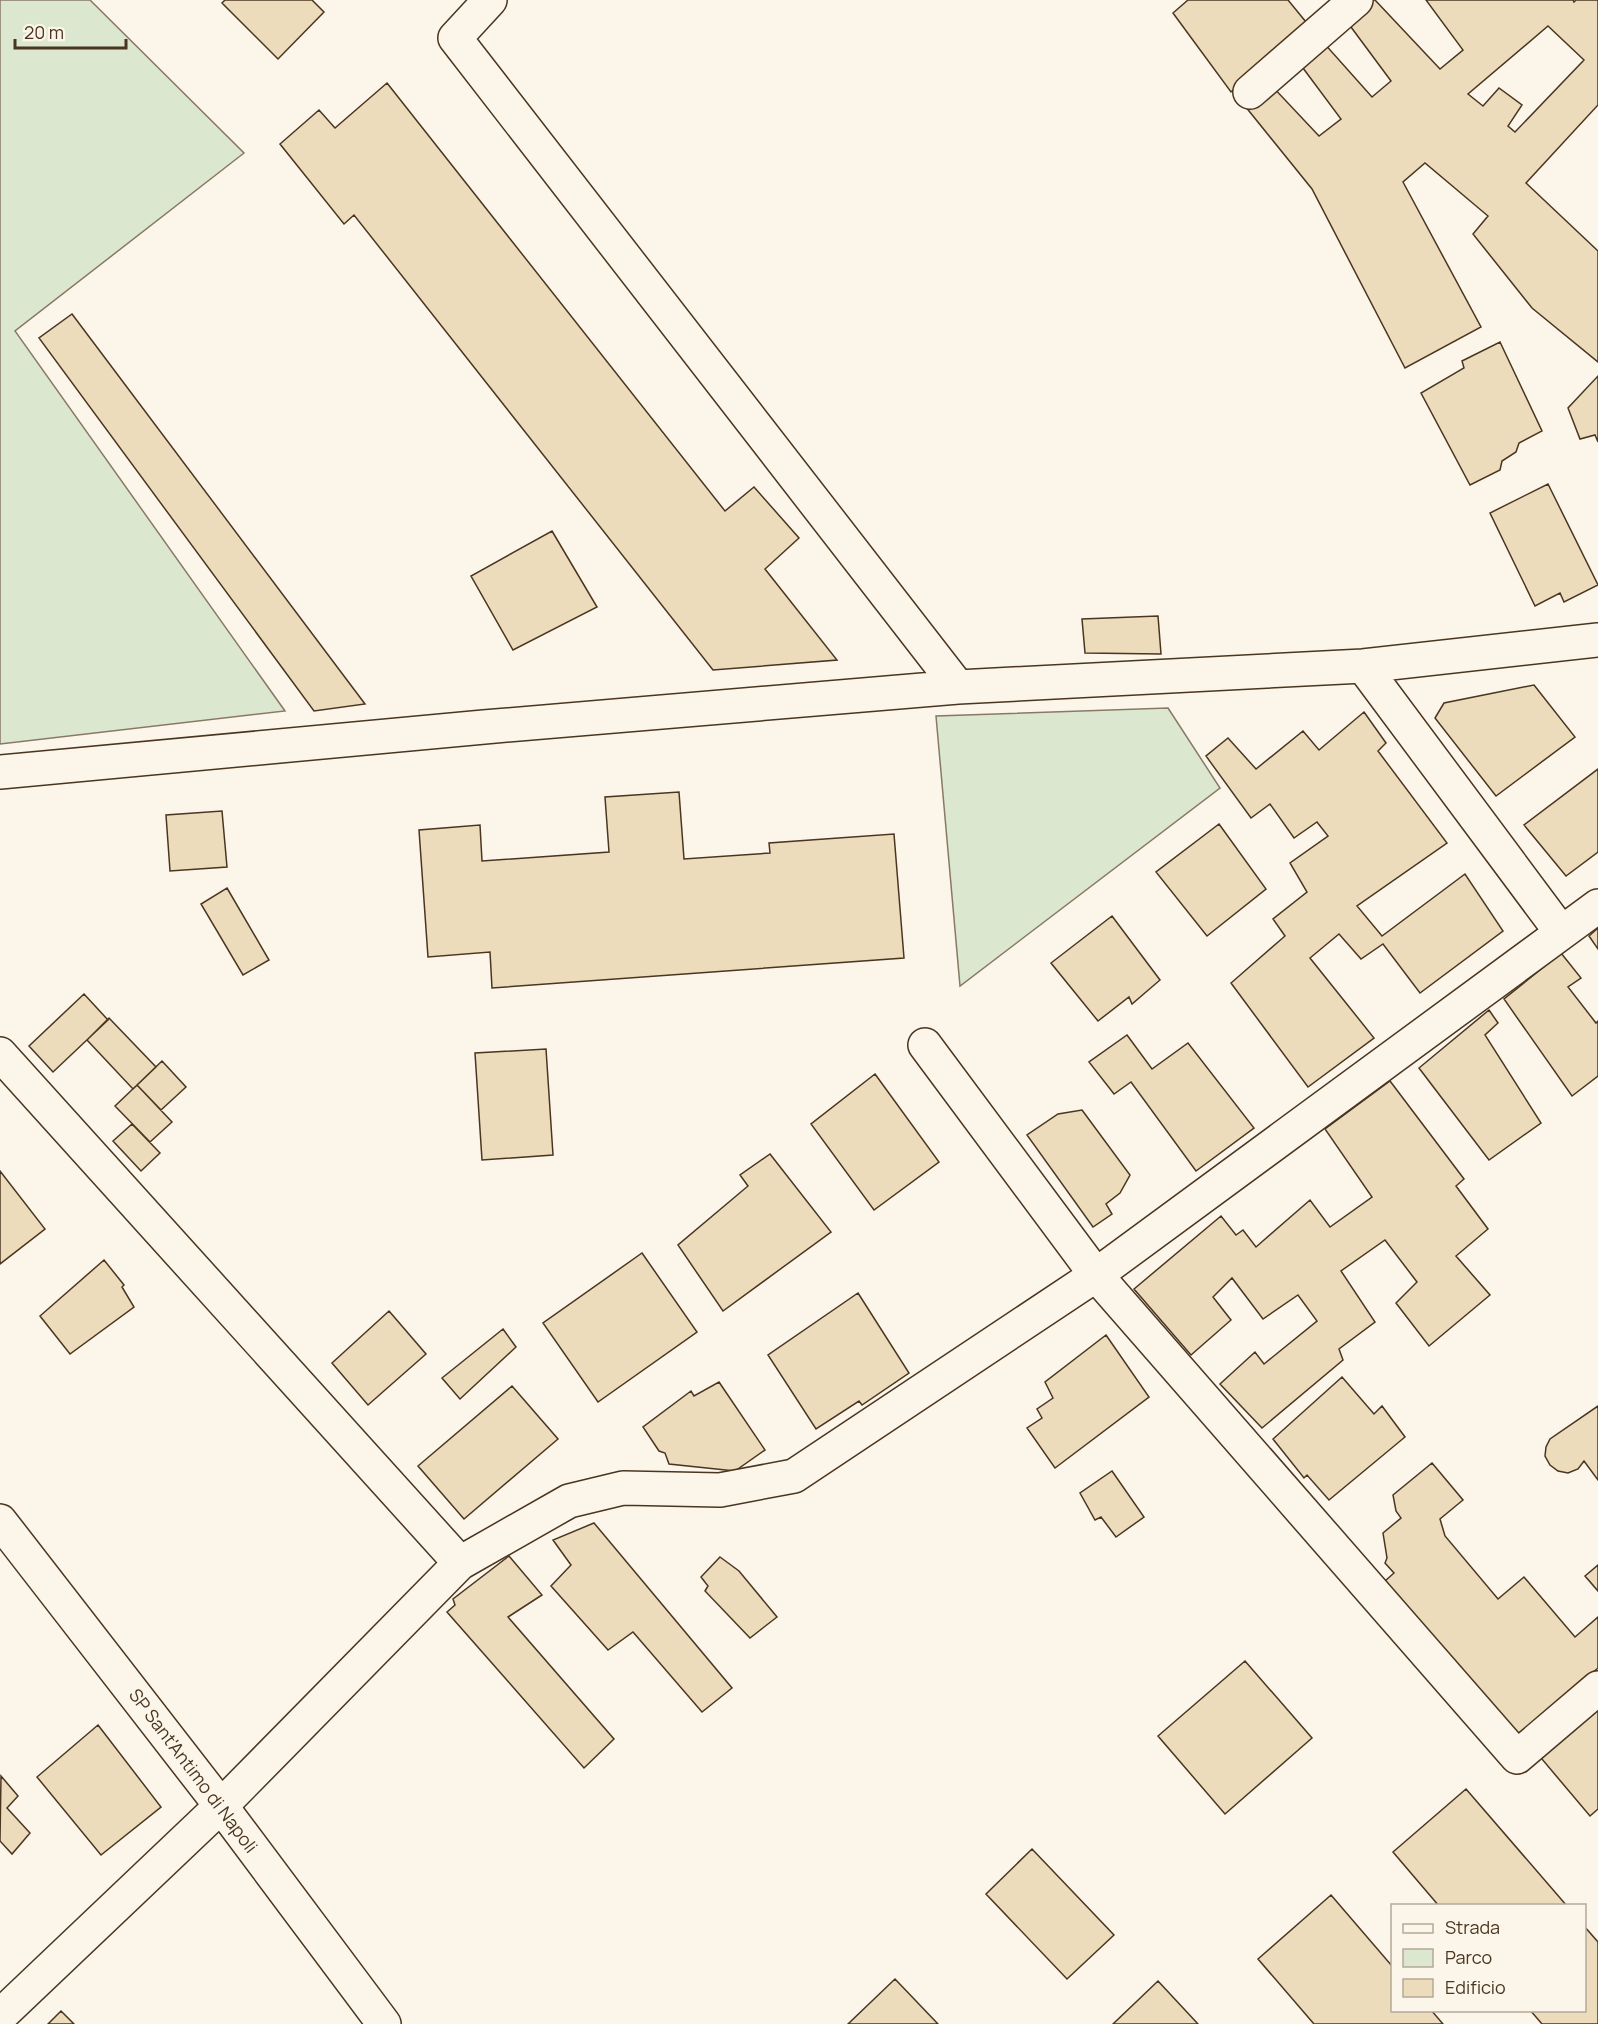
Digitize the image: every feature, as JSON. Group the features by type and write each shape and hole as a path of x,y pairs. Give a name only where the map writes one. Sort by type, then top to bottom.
{"street":[{"path":"490,0 455,38 958,687"},
{"path":"1250,92 1356,0"},
{"path":"0,772 496,726 958,687 1363,666 1598,640"},
{"path":"1363,666 1561,932"},
{"path":"0,2016 221,1806 460,1563 568,1501 623,1488 720,1490 794,1476 1096,1275 1598,906"},
{"path":"925,1045 1096,1275 1517,1757 1598,1688"},
{"path":"0,1054 460,1563"},
{"name":"SP Sant'Antimo di Napoli","path":"0,1521 221,1806 384,2024"}],"green space":[{"path":"0,0 90,0 244,153 15,331 285,711 0,744"},
{"path":"1168,708 1220,788 960,986 936,716"}],"building":[{"path":"225,0 312,0 324,12 278,59 222,3"},
{"path":"1188,0 1288,0 1306,22 1231,92 1173,13"},
{"path":"1372,0 1375,0 1440,69 1463,50 1426,0 1573,0 1574,2 1576,0 1598,0 1598,105 1526,183 1598,251 1598,362 1532,308 1473,234 1488,216 1425,163 1403,182 1481,327 1405,368 1312,189 1245,106 1270,84 1319,136 1341,119 1300,64 1323,42 1372,97 1391,81 1348,23","holes":["1548,26 1584,60 1515,132 1508,126 1522,105 1499,88 1483,106 1468,94"]},
{"path":"387,83 725,511 754,487 799,538 765,569 837,660 713,670 354,215 344,224 280,144 319,110 335,128"},
{"path":"72,314 365,704 314,711 39,338"},
{"path":"1500,342 1542,431 1519,443 1516,452 1502,461 1500,470 1470,485 1421,393 1464,368 1462,361"},
{"path":"1598,376 1598,442 1595,435 1580,439 1568,408"},
{"path":"1548,484 1598,585 1564,602 1560,593 1535,606 1490,513"},
{"path":"552,531 597,607 513,650 471,576"},
{"path":"1158,616 1161,654 1085,653 1082,619"},
{"path":"1534,685 1575,737 1496,796 1435,718 1444,703"},
{"path":"1364,712 1386,743 1378,751 1447,843 1357,906 1382,936 1465,874 1503,931 1420,993 1383,944 1361,959 1339,934 1310,958 1374,1038 1308,1087 1231,983 1285,936 1273,919 1307,892 1290,863 1328,836 1317,822 1294,838 1270,804 1251,818 1206,756 1228,738 1256,769 1303,731 1319,750"},
{"path":"1598,769 1598,852 1566,876 1524,825"},
{"path":"679,792 684,859 770,853 769,843 894,834 904,958 492,988 490,952 428,957 419,830 480,825 482,861 609,852 605,797"},
{"path":"222,811 227,867 170,871 166,815"},
{"path":"1219,824 1266,889 1207,936 1156,872"},
{"path":"227,888 269,960 243,975 201,904"},
{"path":"1112,916 1160,980 1132,1004 1129,997 1098,1021 1051,963"},
{"path":"1598,928 1598,949 1589,936"},
{"path":"1561,953 1581,978 1568,987 1596,1023 1598,1021 1598,1076 1572,1096 1504,999"},
{"path":"84,994 108,1020 53,1072 29,1046"},
{"path":"1489,1010 1498,1023 1485,1035 1541,1123 1489,1160 1419,1068"},
{"path":"109,1018 156,1067 133,1089 87,1040"},
{"path":"1127,1035 1152,1069 1188,1043 1254,1128 1196,1171 1131,1082 1114,1094 1089,1062"},
{"path":"546,1049 553,1155 482,1160 475,1053"},
{"path":"162,1061 186,1087 161,1110 137,1085"},
{"path":"875,1074 939,1162 874,1210 811,1124"},
{"path":"1390,1081 1464,1179 1456,1186 1488,1229 1456,1256 1490,1295 1429,1346 1396,1303 1417,1282 1385,1240 1341,1271 1375,1322 1339,1349 1343,1360 1262,1428 1220,1384 1255,1352 1264,1364 1317,1321 1298,1295 1263,1319 1232,1278 1213,1297 1231,1320 1191,1355 1134,1289 1221,1216 1236,1235 1243,1230 1256,1247 1310,1200 1330,1227 1372,1197 1325,1129"},
{"path":"137,1085 172,1122 150,1142 115,1106"},
{"path":"1082,1110 1130,1175 1120,1193 1106,1204 1112,1214 1093,1227 1027,1135 1058,1114"},
{"path":"132,1124 160,1153 141,1171 113,1141"},
{"path":"770,1154 831,1232 723,1311 678,1245 748,1186 740,1175"},
{"path":"0,1171 45,1229 0,1264"},
{"path":"642,1253 697,1332 598,1402 543,1323"},
{"path":"104,1260 124,1285 122,1287 134,1307 70,1354 40,1316"},
{"path":"858,1293 909,1373 862,1405 859,1401 816,1429 768,1355"},
{"path":"389,1311 426,1354 368,1405 332,1363"},
{"path":"503,1329 516,1347 460,1399 442,1378"},
{"path":"1106,1335 1149,1397 1055,1468 1027,1428 1042,1418 1037,1409 1053,1398 1045,1382"},
{"path":"1342,1377 1374,1414 1382,1406 1405,1437 1329,1500 1307,1475 1304,1478 1273,1439"},
{"path":"719,1382 765,1450 735,1471 669,1464 665,1453 659,1451 643,1427 691,1391 694,1396"},
{"path":"512,1386 558,1439 464,1519 418,1466"},
{"path":"1598,1406 1598,1480 1584,1461 1578,1469 1568,1473 1558,1471 1550,1465 1545,1456 1550,1439"},
{"path":"1432,1463 1463,1500 1440,1519 1445,1536 1498,1599 1524,1577 1575,1637 1598,1617 1598,1668 1513,1740 1385,1581 1394,1573 1385,1563 1387,1558 1383,1533 1401,1518 1396,1511 1393,1495"},
{"path":"1112,1471 1144,1517 1116,1537 1101,1517 1095,1520 1080,1493"},
{"path":"594,1523 732,1688 702,1712 633,1632 608,1650 551,1586 571,1565 553,1540"},
{"path":"509,1556 542,1595 508,1617 614,1739 584,1768 447,1612 455,1605 453,1599"},
{"path":"720,1557 739,1571 777,1617 750,1638 705,1591 708,1586 701,1577"},
{"path":"1598,1565 1598,1591 1585,1576"},
{"path":"1245,1661 1312,1738 1225,1814 1158,1736"},
{"path":"1598,1708 1598,1809 1590,1816 1536,1752"},
{"path":"98,1725 161,1807 101,1855 37,1777"},
{"path":"1,1776 18,1796 7,1808 30,1833 12,1854 0,1841"},
{"path":"1466,1789 1565,1904 1437,1904 1393,1852"},
{"path":"1032,1849 1114,1935 1067,1979 986,1894"},
{"path":"1331,1895 1391,1965 1391,2012 1433,2012 1443,2024 1314,2024 1258,1959"},
{"path":"1586,1928 1598,1942 1598,2024 1542,2024 1532,2012 1586,2012"},
{"path":"895,1979 938,2024 848,2024"},
{"path":"1158,1981 1198,2024 1113,2024"},
{"path":"61,2011 74,2024 48,2024"}]}
